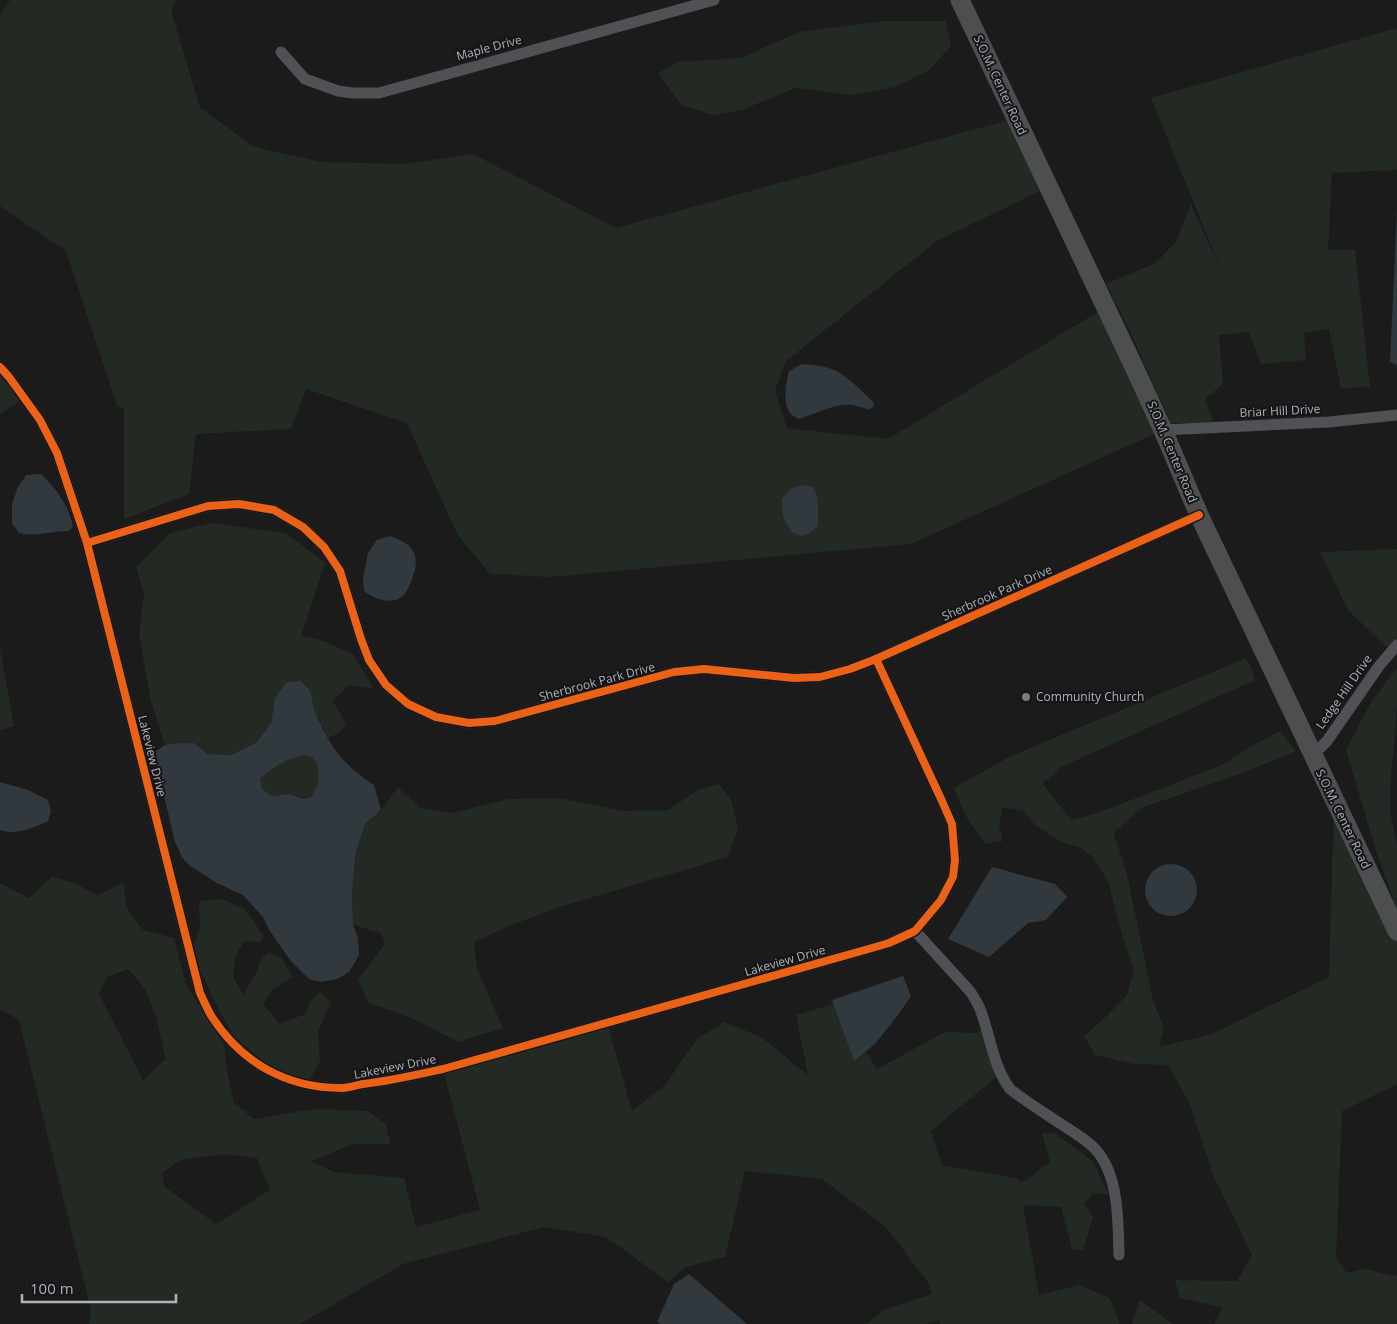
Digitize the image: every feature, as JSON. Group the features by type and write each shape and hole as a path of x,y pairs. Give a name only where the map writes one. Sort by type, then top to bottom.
{"main road":[{"name":"S.O.M. Center Road","path":"960,0 1163,430 1199,515 1397,931"}],"street":[{"name":"Maple Drive","path":"282,52 305,79 338,91 353,94 378,92 714,0"},
{"name":"Lakeview Drive","path":"0,367 9,376 40,420 57,453 87,543 200,992 211,1016 231,1042 255,1064 283,1078 314,1085 341,1088 378,1083 443,1069 872,948 889,943 915,931 941,900 953,877 955,860 952,824 876,658"},
{"name":"Briar Hill Drive","path":"1163,430 1329,422 1397,416"},
{"name":"Sherbrook Park Drive","path":"87,543 208,506 239,504 274,510 304,527 324,546 330,555 340,571 369,660 386,685 408,704 436,717 469,723 495,721 674,672 704,669 794,678 820,677 850,669 1199,515"},
{"name":"Ledge Hill Drive","path":"1313,755 1327,741 1379,666 1397,645"},
{"path":"915,931 975,998 995,1061 1002,1078 1010,1090 1082,1138 1099,1153 1105,1162 1111,1177 1116,1205 1119,1255"}],"shaded area":[{"path":"10,0 176,0 171,10 200,108 255,147 322,162 404,164 473,154 616,228 1016,118 1048,187 937,241 786,361 775,391 787,428 888,439 1106,307 1163,430 911,544 550,577 490,574 457,534 407,423 306,389 291,429 196,434 189,494 124,519 124,408 117,406 66,251 0,206 0,14"},
{"path":"883,21 946,21 951,46 928,71 895,87 852,95 795,88 742,110 713,115 681,105 658,73 679,62 741,58 799,32"},
{"path":"1397,28 1397,170 1332,173 1328,250 1355,250 1370,387 1341,388 1329,329 1304,333 1306,360 1261,364 1249,332 1219,335 1223,384 1205,399 1213,423 1171,423 1128,327 1106,284 1156,263 1176,242 1191,204 1224,277 1151,98"},
{"path":"1397,210 1397,365 1390,362"},
{"path":"802,364 826,367 840,373 865,394 873,402 874,406 869,410 858,406 841,405 798,419 791,414 786,405 786,387 789,371"},
{"path":"0,367 24,398 0,414"},
{"path":"41,474 65,504 73,526 69,531 26,534 19,533 12,523 12,505 17,489 26,475"},
{"path":"802,485 813,487 815,492 818,501 818,526 810,533 801,536 792,532 783,517 782,499 790,489"},
{"path":"211,523 286,533 325,563 301,636 324,641 353,654 374,689 349,685 333,701 346,724 339,733 328,738 314,709 310,691 275,698 271,723 257,742 231,755 207,754 180,743 165,745 150,698 139,633 144,595 136,567 170,533"},
{"path":"390,536 411,548 416,562 406,593 400,598 389,601 373,597 364,591 363,579 368,553 377,540"},
{"path":"1397,549 1397,645 1391,651 1348,610 1320,552"},
{"path":"0,648 14,726 0,730"},
{"path":"1246,658 1255,680 1061,767 1043,784 1071,820 1095,814 1222,765 1280,731 1296,751 1245,772 1141,808 1114,833 1127,875 1154,1004 1164,1028 1159,1047 1212,1034 1329,977 1334,799 1397,931 1397,1084 1342,1111 1336,1258 1347,1273 1365,1269 1394,1276 1397,1275 1397,1324 1214,1324 1223,1307 1180,1298 1175,1280 1237,1281 1252,1255 1214,1177 1189,1102 1168,1065 1134,1064 1095,1055 1084,1036 1127,995 1134,970 1121,931 1108,881 1093,857 1081,848 1060,841 1036,826 1024,811 1003,807 999,825 1003,841 985,844 967,818 954,788 1009,757"},
{"path":"1397,669 1397,703 1391,772 1390,812 1397,844 1397,909 1376,851 1346,750 1370,704"},
{"path":"301,681 308,689 315,712 326,736 345,762 374,785 381,810 365,824 356,851 352,891 353,925 358,938 359,955 349,972 337,979 321,982 309,979 290,960 270,931 263,917 243,895 217,883 190,866 182,857 175,842 155,758 156,751 165,745 194,743 207,754 231,755 257,742 271,723 275,698 286,683","holes":["304,755 313,757 318,767 318,785 311,797 303,799 289,794 272,796 262,789 260,779 275,767 285,761"]},
{"path":"304,755 313,757 318,767 318,786 311,797 303,799 289,794 272,796 262,789 260,779 265,774 285,761"},
{"path":"0,782 28,790 48,800 51,811 48,821 18,832 0,830"},
{"path":"719,784 731,800 738,827 728,857 560,907 514,924 474,942 477,968 503,1028 458,1042 414,1019 369,1003 358,980 385,943 381,933 353,925 352,891 356,851 365,824 381,810 398,787 420,808 453,813 508,799 559,798 624,811 668,810 698,790"},
{"path":"1166,864 1176,864 1190,871 1197,885 1197,895 1190,909 1176,916 1166,916 1156,912 1149,905 1145,895 1145,885 1149,875 1156,868"},
{"path":"992,867 1055,884 1067,897 1046,920 1028,923 989,957 948,939"},
{"path":"52,877 75,883 98,896 123,882 127,908 143,930 174,938 186,984 224,1045 234,1103 254,1119 313,1109 367,1111 386,1124 390,1144 353,1144 311,1161 334,1172 404,1178 416,1227 480,1210 443,1069 607,1023 632,1111 665,1085 697,1039 724,1022 761,1037 808,1075 796,1015 834,1004 854,1060 866,1052 877,1069 945,1032 977,1033 985,1026 1000,1074 931,1131 942,1165 1019,1179 1020,1183 1050,1162 1042,1133 1054,1133 1093,1161 1108,1194 1093,1193 1084,1204 1093,1217 1083,1250 1072,1250 1061,1207 1023,1205 1039,1295 1079,1285 1110,1298 1120,1324 940,1324 939,1320 925,1324 866,1324 886,1309 932,1294 929,1284 886,1227 822,1179 745,1171 725,1257 686,1267 668,1282 606,1237 544,1227 403,1264 300,1324 89,1324 91,1310 19,1020 0,1009 0,883 29,898","holes":["128,969 145,989 156,1017 166,1059 143,1080 99,994 107,977","224,1154 257,1158 270,1190 216,1224 165,1187 162,1173 180,1160"]},
{"path":"222,899 245,909 264,936 260,942 244,941 235,957 233,977 243,995 257,972 261,958 269,952 282,958 292,977 272,990 263,1004 280,1024 305,1014 311,1001 319,992 331,1002 318,1032 320,1062 309,1081 270,1067 233,1035 217,1006 200,970 194,944 200,928 199,901"},
{"path":"903,976 911,996 875,1044 854,1061 832,1000"},
{"path":"689,1274 747,1324 661,1324 657,1322 674,1284"},
{"path":"1140,1300 1173,1324 1132,1324"}],"cycle path":[{"path":"0,367 40,420 57,453 87,543 200,993 212,1017 237,1047 251,1059 284,1077 321,1087 344,1088 443,1069 872,948 889,943 915,931 941,900 953,877 955,860 952,824 876,659"},
{"path":"87,543 208,506 239,504 274,510 303,527 324,547 340,571 369,660 386,685 408,704 436,717 469,723 495,721 674,672 704,669 794,678 820,677 850,669 1199,515"}],"place":[{"name":"Community Church","path":"1026,697"}]}
